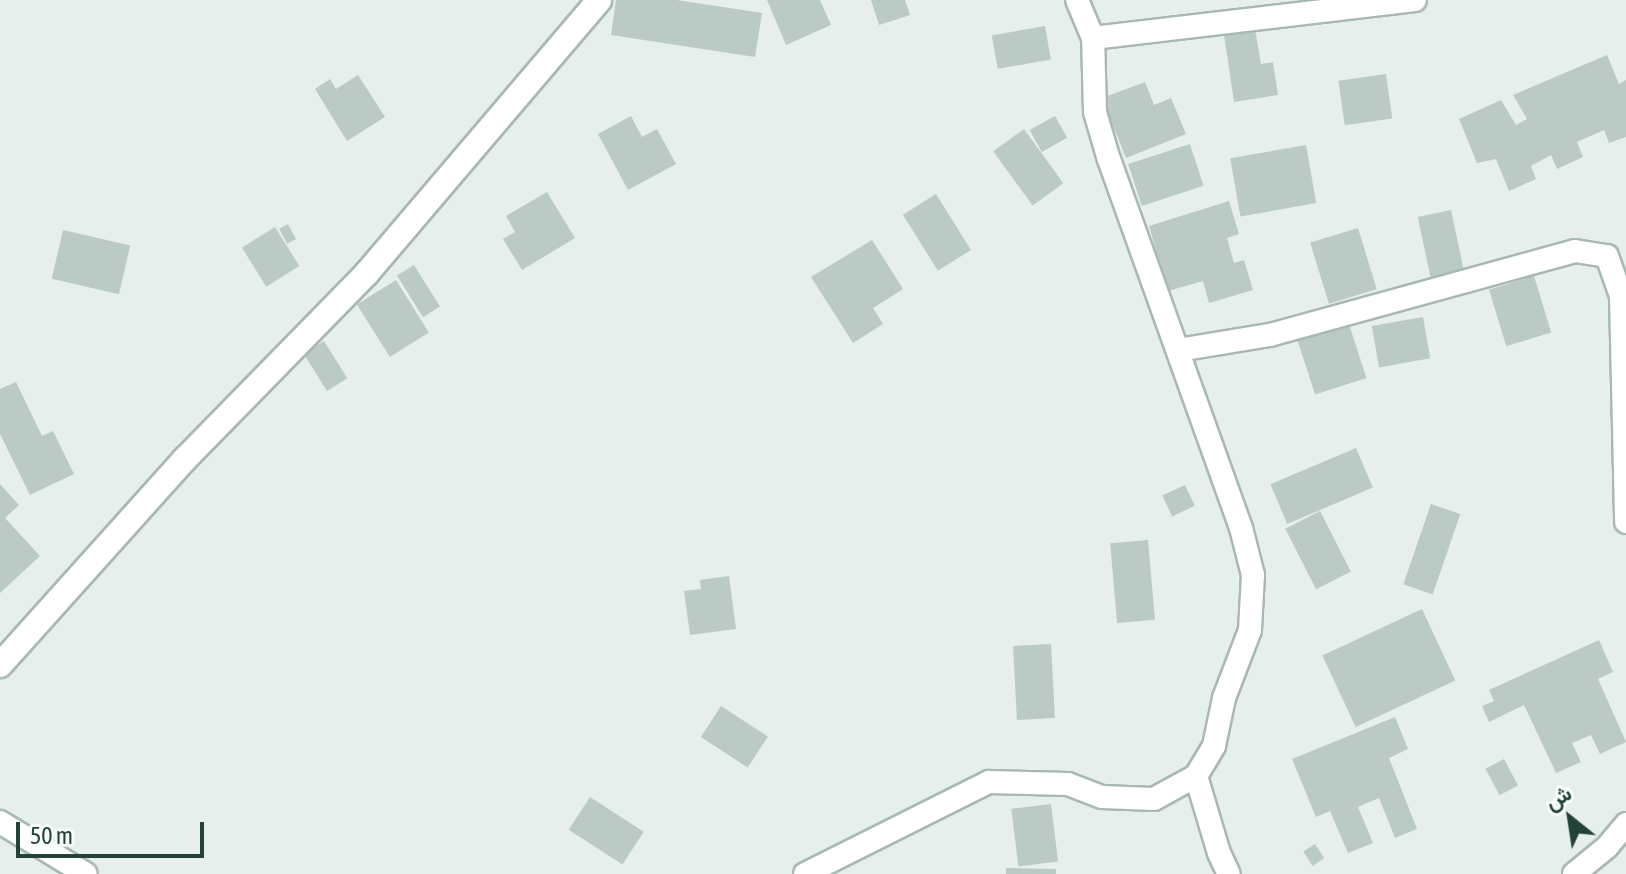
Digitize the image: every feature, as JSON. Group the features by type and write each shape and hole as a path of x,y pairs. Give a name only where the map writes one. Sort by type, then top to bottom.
{"main road":[{"path":"0,665 185,459 367,273 599,0"}],"street":[{"path":"805,874 989,782 1068,784 1102,797 1154,799 1196,776 1214,746 1224,698 1250,630 1253,575 1241,528 1095,112 1093,38 1077,0"},
{"path":"1093,38 1415,0"},
{"path":"1178,350 1285,331 1575,251 1607,256 1621,296 1626,522"},
{"path":"1196,776 1219,853 1229,874"},
{"path":"0,822 86,874"},
{"path":"1574,874 1607,847 1626,824"}],"building":[{"path":"616,0 677,0 762,13 755,57 611,35"},
{"path":"767,0 820,0 831,25 786,45"},
{"path":"871,0 905,0 910,15 879,25"},
{"path":"1254,23 1261,64 1273,62 1278,95 1234,102 1223,28"},
{"path":"1045,26 1051,59 998,69 992,35"},
{"path":"1607,55 1619,84 1626,80 1626,137 1609,143 1604,130 1577,142 1583,157 1557,169 1551,155 1531,166 1536,179 1509,191 1496,159 1477,163 1459,119 1501,100 1516,125 1527,119 1513,95"},
{"path":"1386,74 1392,119 1345,125 1338,81"},
{"path":"358,75 385,117 347,141 315,89 330,79 336,89"},
{"path":"1145,82 1154,105 1171,98 1186,134 1126,158 1102,98"},
{"path":"631,116 642,137 657,129 676,164 628,190 598,134"},
{"path":"1055,116 1067,138 1042,152 1030,130"},
{"path":"1024,129 1063,183 1033,206 993,151"},
{"path":"1190,144 1204,186 1142,206 1128,164"},
{"path":"1306,145 1316,203 1240,216 1230,158"},
{"path":"547,192 575,238 522,270 503,239 515,232 506,216"},
{"path":"936,194 971,250 938,271 903,215"},
{"path":"1229,201 1239,234 1227,238 1234,263 1244,260 1253,290 1209,303 1203,281 1168,291 1149,226"},
{"path":"1451,210 1465,276 1432,283 1418,217"},
{"path":"288,224 296,239 287,244 279,229"},
{"path":"275,227 299,266 266,287 242,248"},
{"path":"1358,228 1377,289 1329,304 1310,243"},
{"path":"63,230 130,246 119,294 52,279"},
{"path":"872,240 903,289 873,308 883,324 853,343 811,277"},
{"path":"414,265 440,307 423,317 397,276"},
{"path":"1534,276 1551,332 1506,346 1489,290"},
{"path":"396,280 429,333 390,357 357,304"},
{"path":"1423,317 1430,358 1379,367 1372,326"},
{"path":"1347,318 1366,378 1315,395 1296,335"},
{"path":"324,341 347,378 327,391 304,354"},
{"path":"16,382 42,436 53,431 74,474 30,495 0,434 0,389"},
{"path":"1356,448 1373,488 1287,524 1270,484"},
{"path":"0,484 19,505 5,518 40,556 0,593"},
{"path":"1185,485 1195,506 1172,516 1162,496"},
{"path":"1431,504 1460,514 1433,594 1403,584"},
{"path":"1320,511 1351,572 1316,589 1285,529"},
{"path":"1148,540 1155,620 1117,623 1110,543"},
{"path":"729,576 736,629 690,635 684,591 701,589 700,580"},
{"path":"1422,609 1455,681 1356,727 1322,655"},
{"path":"1599,640 1613,672 1598,679 1626,742 1600,754 1591,735 1572,743 1581,762 1556,773 1524,705 1489,722 1482,706 1494,701 1489,690"},
{"path":"1051,644 1055,718 1017,720 1013,646"},
{"path":"721,706 768,736 748,768 701,737"},
{"path":"1395,717 1408,749 1389,758 1417,829 1395,838 1379,798 1358,807 1373,843 1348,853 1330,811 1316,817 1292,759"},
{"path":"1504,759 1518,785 1500,795 1485,769"},
{"path":"590,797 644,832 622,865 569,830"},
{"path":"1051,804 1058,862 1018,866 1011,809"},
{"path":"1315,844 1324,858 1313,866 1303,852"},
{"path":"1006,868 1056,869 1056,874 1006,874"}]}
